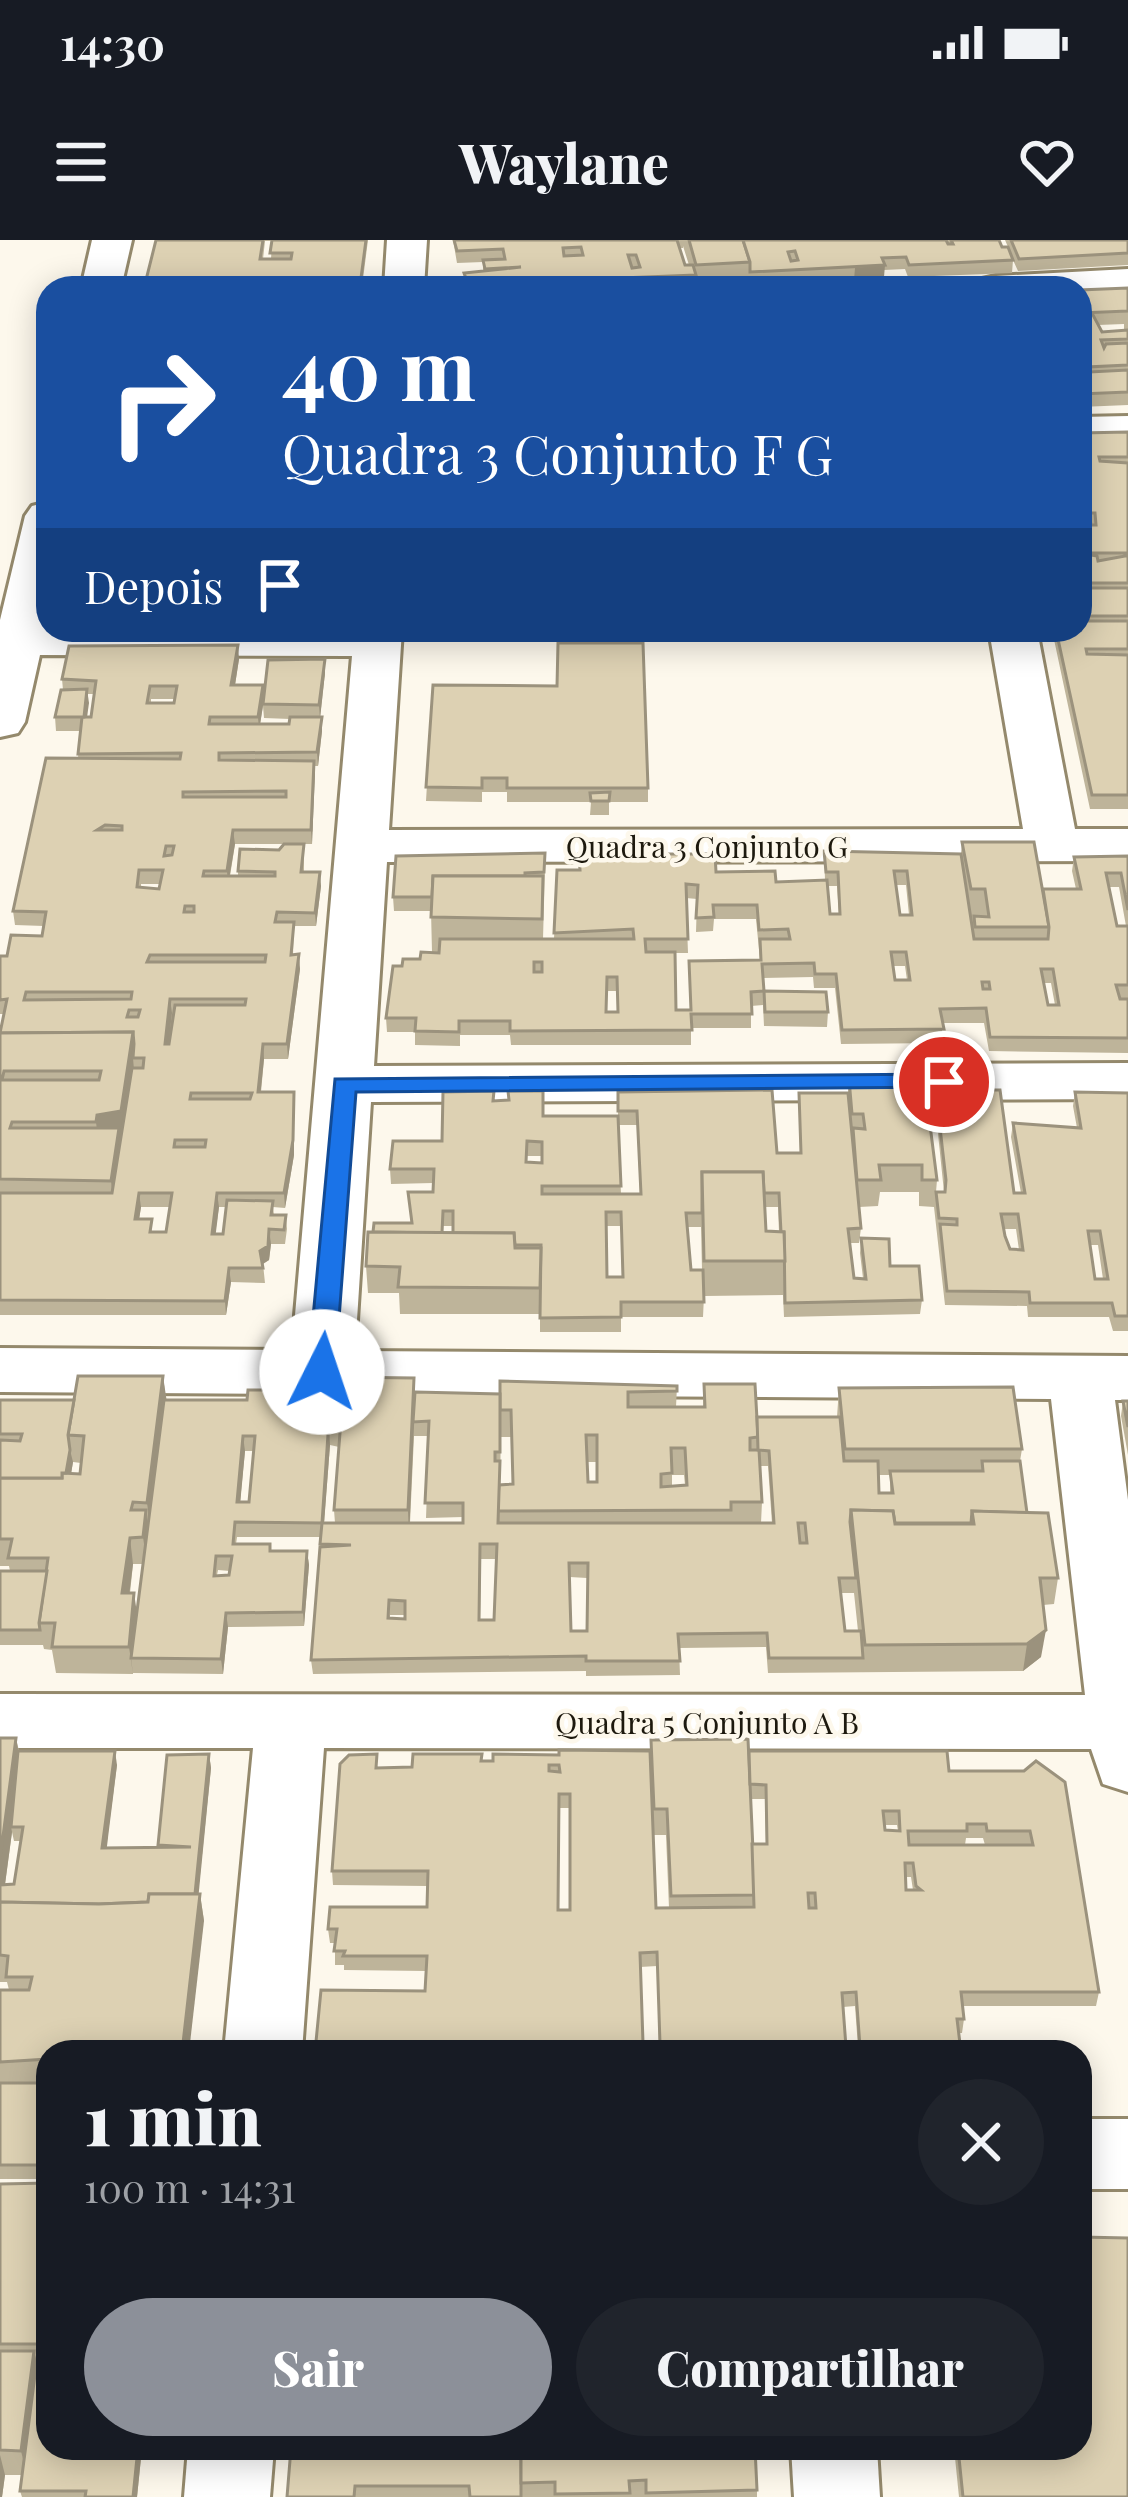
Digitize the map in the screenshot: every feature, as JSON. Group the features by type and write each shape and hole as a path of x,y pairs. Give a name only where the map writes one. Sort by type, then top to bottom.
{"street":[{"path":"104,276 112,240"},
{"path":"405,276 407,240"},
{"path":"1092,283 1128,281"},
{"path":"1092,430 1128,429"},
{"path":"0,722 36,568"},
{"path":"19,641 36,641"},
{"path":"322,1372 378,642"},
{"path":"1015,642 1052,845"},
{"name":"Quadra 3 Conjunto G","path":"362,846 1128,844"},
{"path":"344,1084 1128,1081"},
{"path":"0,1370 1104,1378 1126,1737"},
{"name":"Quadra 5 Conjunto A B","path":"0,1721 1126,1737"},
{"path":"264,2040 291,1722"},
{"path":"1092,2154 1128,2155"},
{"path":"227,2497 230,2460"},
{"path":"835,2460 837,2497"}],"building":[{"path":"156,240 263,240 260,259 291,259 292,253 270,253 272,240 366,240 361,276 147,276"},
{"path":"454,240 677,240 685,265 693,265 696,275 465,276 521,267 485,269 483,260 505,259 503,249 457,251","holes":["581,247 583,255 564,256 563,248","628,255 636,255 640,267 632,268"]},
{"path":"689,240 743,240 750,262 696,265"},
{"path":"743,240 946,240 953,244 951,240 999,240 1013,260 909,265 906,257 882,258 885,265 750,272"},
{"path":"1011,240 1128,240 1128,253 1019,259"},
{"path":"1128,288 1128,311 1092,312 1092,290"},
{"path":"1092,315 1102,332 1128,330 1128,339 1101,340 1104,348 1128,343 1128,365 1092,367"},
{"path":"1128,370 1128,392 1092,394 1092,372"},
{"path":"1128,432 1128,457 1099,457 1100,461 1128,463 1128,583 1092,583 1092,555 1098,561 1125,553 1092,553 1092,525 1096,525 1092,433"},
{"path":"1092,588 1128,588 1128,616 1092,616"},
{"path":"1092,621 1128,621 1128,649 1086,649 1087,654 1128,655 1128,795 1092,795 1059,642 1092,642"},
{"path":"558,643 643,643 648,788 507,788 507,778 482,778 482,788 426,787 433,685 557,686"},
{"path":"238,645 231,685 263,685 258,717 210,717 209,724 289,724 290,717 322,717 317,752 219,753 219,760 314,761 311,830 233,830 227,871 204,871 203,876 275,876 275,872 238,871 240,849 279,850 284,844 304,844 301,872 320,872 315,913 277,912 275,922 294,922 291,955 299,954 287,1044 263,1044 258,1092 294,1092 293,1140 284,1193 217,1193 212,1234 223,1234 227,1200 273,1201 271,1215 286,1215 284,1230 269,1229 268,1246 260,1251 263,1268 229,1268 225,1301 0,1300 0,1193 112,1193 132,1068 143,1068 144,1058 133,1058 133,1032 0,1033 7,999 0,1000 0,956 7,956 11,935 42,936 46,912 13,911 46,758 180,759 181,753 78,754 82,717 91,717 96,681 62,679 69,646","holes":["150,686 177,686 174,703 147,703","286,791 286,797 183,797 183,792","105,825 122,826 122,830 97,830","139,870 163,870 159,889 137,887","150,955 266,955 265,962 147,962","26,992 132,992 131,999 24,1000","170,999 246,999 245,1005 175,1005 169,1044 165,1044","191,1093 252,1093 250,1099 190,1099","175,1140 206,1140 205,1147 174,1147","139,1193 172,1193 166,1232 150,1232 152,1219 135,1219"]},
{"path":"325,659 319,705 263,704 268,660"},
{"path":"87,689 84,717 55,717 61,690"},
{"path":"610,792 609,801 591,801 590,793"},
{"path":"962,842 1034,842 1049,927 975,927 974,916 989,917 985,889 971,889"},
{"path":"824,851 961,854 974,939 1048,939 1043,889 1081,889 1074,857 1128,856 1128,910 1121,873 1106,873 1117,926 1128,926 1128,985 1116,985 1120,999 1128,999 1128,1038 990,1037 986,1008 940,1009 944,1029 842,1030 836,974 815,974 814,963 762,964 764,991 751,992 752,1014 691,1014 692,1030 510,1031 510,1021 459,1021 459,1032 415,1031 416,1018 386,1018 393,966 402,966 403,959 420,959 421,952 439,953 440,939 634,939 633,929 554,933 557,870 580,870 579,854 715,854 716,872 775,871 776,882 827,880 830,914 840,914 838,872 826,872","holes":["894,871 907,871 912,915 900,915","686,884 698,885 696,918 714,917 713,905 757,905 759,930 788,929 790,939 760,939 761,960 689,961 691,1010 676,1010 675,952 646,952 645,939 688,939","891,952 906,952 910,980 895,980","1041,969 1053,969 1059,1005 1048,1005","607,977 617,977 618,1012 606,1012"]},
{"path":"545,853 544,872 433,876 432,897 393,897 396,856"},
{"path":"433,876 543,876 542,919 431,917"},
{"path":"764,991 826,992 828,1012 765,1012"},
{"path":"133,1032 121,1111 97,1115 96,1122 12,1122 10,1128 119,1128 111,1181 0,1179 0,1033","holes":["4,1071 101,1071 99,1080 2,1080"]},
{"path":"924,1078 937,1180 922,1180 922,1165 879,1165 881,1180 857,1180 853,1128 865,1129 863,1114 852,1114 849,1079"},
{"path":"772,1090 777,1153 801,1153 799,1093 848,1093 861,1228 848,1229 854,1278 866,1279 861,1238 889,1239 890,1266 919,1266 922,1300 785,1303 779,1193 764,1193 763,1172 702,1172 702,1213 686,1213 691,1270 703,1270 704,1302 621,1302 621,1317 540,1318 541,1245 515,1245 514,1233 453,1233 453,1211 443,1211 442,1233 373,1232 374,1223 412,1223 408,1192 433,1192 434,1169 390,1169 393,1141 442,1141 443,1092 494,1091 493,1101 509,1100 508,1091 543,1091 543,1116 618,1116 621,1186 542,1186 542,1194 641,1194 637,1111 618,1111 618,1092","holes":["527,1141 542,1142 542,1163 526,1162","606,1212 621,1212 623,1277 607,1277"]},
{"path":"926,1090 1000,1090 1014,1193 1025,1193 1013,1123 1081,1128 1075,1092 1128,1093 1128,1316 1115,1316 1112,1303 1030,1303 1029,1292 947,1291 940,1224 957,1225 957,1219 939,1218 936,1192 945,1192 946,1180 938,1110 928,1109","holes":["1001,1214 1018,1214 1023,1250 1010,1249","1088,1231 1100,1231 1108,1279 1095,1279"]},
{"path":"702,1172 763,1172 766,1231 784,1232 785,1261 704,1261"},
{"path":"368,1232 514,1233 515,1248 541,1248 540,1288 398,1287 400,1267 366,1266"},
{"path":"78,1376 163,1376 147,1503 133,1502 131,1510 146,1510 143,1537 130,1538 122,1593 134,1593 129,1647 52,1647 55,1623 39,1623 48,1558 8,1558 12,1539 0,1539 0,1478 80,1474 84,1436 68,1435"},
{"path":"332,1377 414,1378 408,1510 334,1510 341,1420 328,1420"},
{"path":"500,1381 677,1386 677,1391 628,1392 628,1407 705,1407 704,1384 755,1384 758,1437 750,1438 750,1450 759,1450 762,1502 731,1502 731,1510 497,1511 499,1485 513,1484 511,1410 500,1410","holes":["586,1435 597,1435 597,1482 588,1482","671,1448 685,1448 687,1485 661,1487 661,1474 672,1473"]},
{"path":"1013,1387 1022,1449 845,1449 839,1388"},
{"path":"248,1390 331,1390 322,1523 235,1522 233,1544 307,1551 303,1612 226,1613 221,1659 131,1658 164,1400 247,1400","holes":["243,1436 255,1436 249,1502 237,1502","216,1556 232,1556 229,1575 214,1576"]},
{"path":"415,1392 500,1394 500,1452 495,1452 495,1461 500,1461 498,1523 774,1523 769,1451 758,1450 757,1417 840,1417 844,1461 878,1461 879,1493 893,1493 890,1471 983,1471 982,1461 1020,1461 1027,1513 972,1511 971,1523 895,1523 893,1511 851,1510 856,1578 839,1578 845,1631 861,1631 863,1658 769,1658 767,1633 678,1634 680,1661 586,1661 586,1656 311,1660 320,1547 351,1545 320,1544 322,1523 463,1523 463,1503 425,1503 429,1421 413,1422","holes":["798,1523 805,1523 807,1543 800,1543","480,1544 497,1544 494,1620 479,1620","569,1563 588,1563 587,1631 571,1631","389,1600 405,1601 405,1619 388,1618"]},
{"path":"0,1400 74,1400 70,1450 62,1478 0,1478 0,1440 20,1441 22,1434 0,1434"},
{"path":"851,1510 893,1511 895,1524 974,1524 972,1511 1048,1513 1058,1578 1040,1578 1046,1630 1027,1644 865,1645"},
{"path":"0,1571 47,1571 40,1630 0,1630"},
{"path":"0,1738 16,1738 0,1859"},
{"path":"748,1739 755,1895 671,1896 667,1809 654,1809 651,1740"},
{"path":"18,1751 115,1751 102,1848 191,1847 158,1845 167,1755 209,1754 195,1894 149,1894 148,1902 0,1902 0,1885 14,1884 23,1827 11,1827"},
{"path":"650,1751 656,1908 754,1907 752,1844 767,1844 766,1785 750,1784 749,1751 947,1751 949,1771 1024,1771 1036,1761 1065,1782 1099,1992 961,1992 964,2019 957,2019 960,2040 859,2040 856,1992 842,1993 845,2040 660,2040 657,1952 640,1953 643,2040 316,2040 321,1990 425,1991 427,1956 343,1956 345,1951 334,1951 337,1929 328,1929 330,1907 427,1907 428,1871 332,1871 340,1764 349,1755 377,1754 376,1768 412,1767 413,1754 482,1754 481,1761 493,1761 493,1754","holes":["559,1794 570,1794 570,1910 558,1910","883,1811 899,1811 900,1831 885,1830","967,1824 986,1824 987,1831 1030,1831 1033,1845 909,1845 908,1831 967,1831","905,1863 913,1863 916,1886 921,1890 906,1890","808,1893 815,1893 816,1908 809,1908"]},
{"path":"149,1894 200,1894 183,2040 36,2040 36,2060 0,2062 0,1990 29,1990 32,1977 6,1977 8,1956 0,1955 0,1902 148,1902"},
{"path":"0,2083 36,2083 36,2165 0,2165"},
{"path":"36,2183 36,2344 0,2344 0,2184"},
{"path":"1092,2237 1128,2238 1128,2497 963,2497 959,2460 1092,2460"},
{"path":"0,2351 34,2351 21,2451 0,2450"},
{"path":"36,2367 36,2460 137,2460 133,2497 20,2491"},
{"path":"290,2460 521,2460 521,2497 470,2497 469,2486 355,2486 354,2497 287,2497"},
{"path":"521,2460 756,2460 757,2490 646,2493 646,2480 629,2481 630,2493 555,2494 555,2482 521,2483"}],"route":[{"path":"322,1372 344,1084 944,1082"}]}
